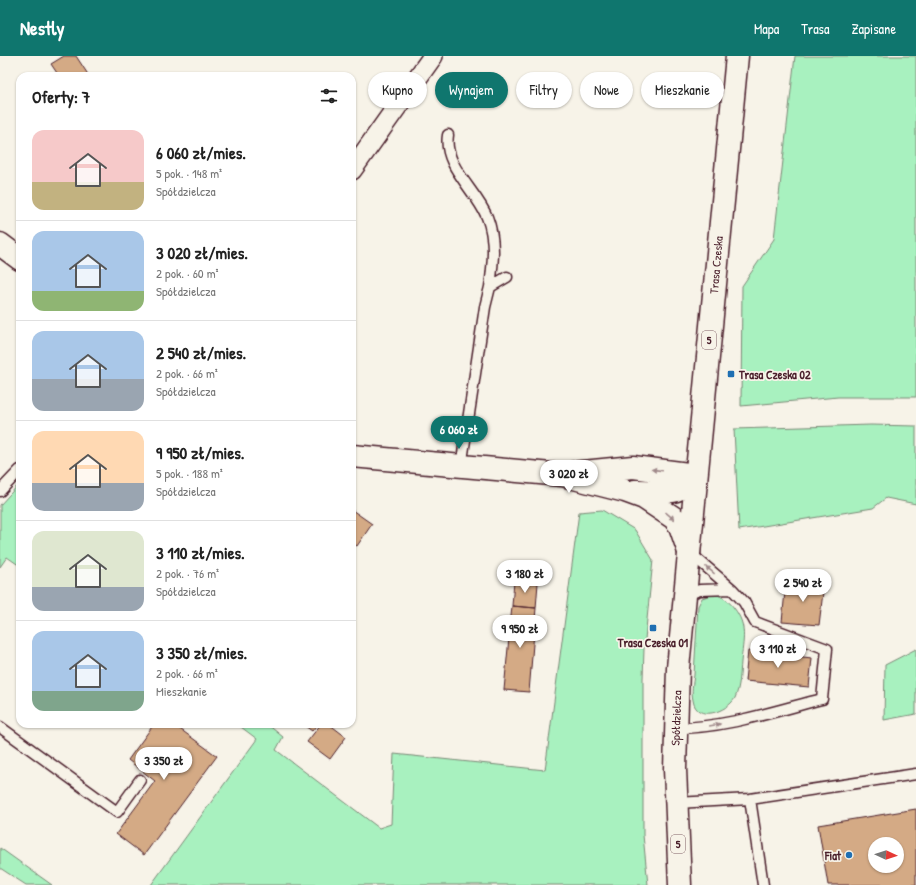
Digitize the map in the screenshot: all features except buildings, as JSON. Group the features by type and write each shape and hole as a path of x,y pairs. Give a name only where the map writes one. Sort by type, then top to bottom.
{"main road":[{"name":"Trasa Czeska","path":"696,475 737,56"},
{"path":"0,244 16,256"},
{"name":"Spółdzielcza","path":"356,456 562,475 626,491 644,498 674,518 680,526 689,552"},
{"name":"Spółdzielcza","path":"562,475 594,470 633,468 696,475"},
{"name":"Spółdzielcza","path":"626,491 676,492 688,484 696,475"},
{"name":"Spółdzielcza","path":"680,885 676,804 678,668 696,475"}],"street":[{"path":"356,164 433,56"}],"lane":[{"path":"448,135 447,144 452,158 464,182 477,199 487,217 494,254 461,467"},
{"path":"490,287 507,277"},
{"path":"0,491 16,474"},
{"path":"676,728 717,725 822,700 827,649 755,622 744,602 732,589 689,552"},
{"path":"684,595 700,590 732,589"},
{"path":"0,727 117,812 140,780"},
{"path":"676,804 750,799 916,774"},
{"path":"750,799 763,885"}],"green space":[{"path":"795,56 916,56 916,397 838,397 741,406 742,286 774,239"},
{"path":"871,425 916,426 916,504 886,498 873,508 739,530 734,429"},
{"path":"16,487 16,563 7,557 0,567 0,505"},
{"path":"602,510 635,530 653,560 644,649 643,679 643,835 648,885 151,885 257,739 242,728 272,728 283,737 276,750 379,828 391,824 394,754 545,770 579,512"},
{"path":"714,594 720,596 732,605 741,621 744,634 740,680 735,698 731,703 719,711 705,713 695,707 692,694 698,606 702,598"},
{"path":"916,649 916,714 884,720 885,665"},
{"path":"0,848 52,885 26,885 0,868"}],"place":[{"name":"Trasa Czeska 02","path":"731,374"},
{"name":"Trasa Czeska 01","path":"653,628"},
{"name":"Fiat","path":"849,855"}]}
